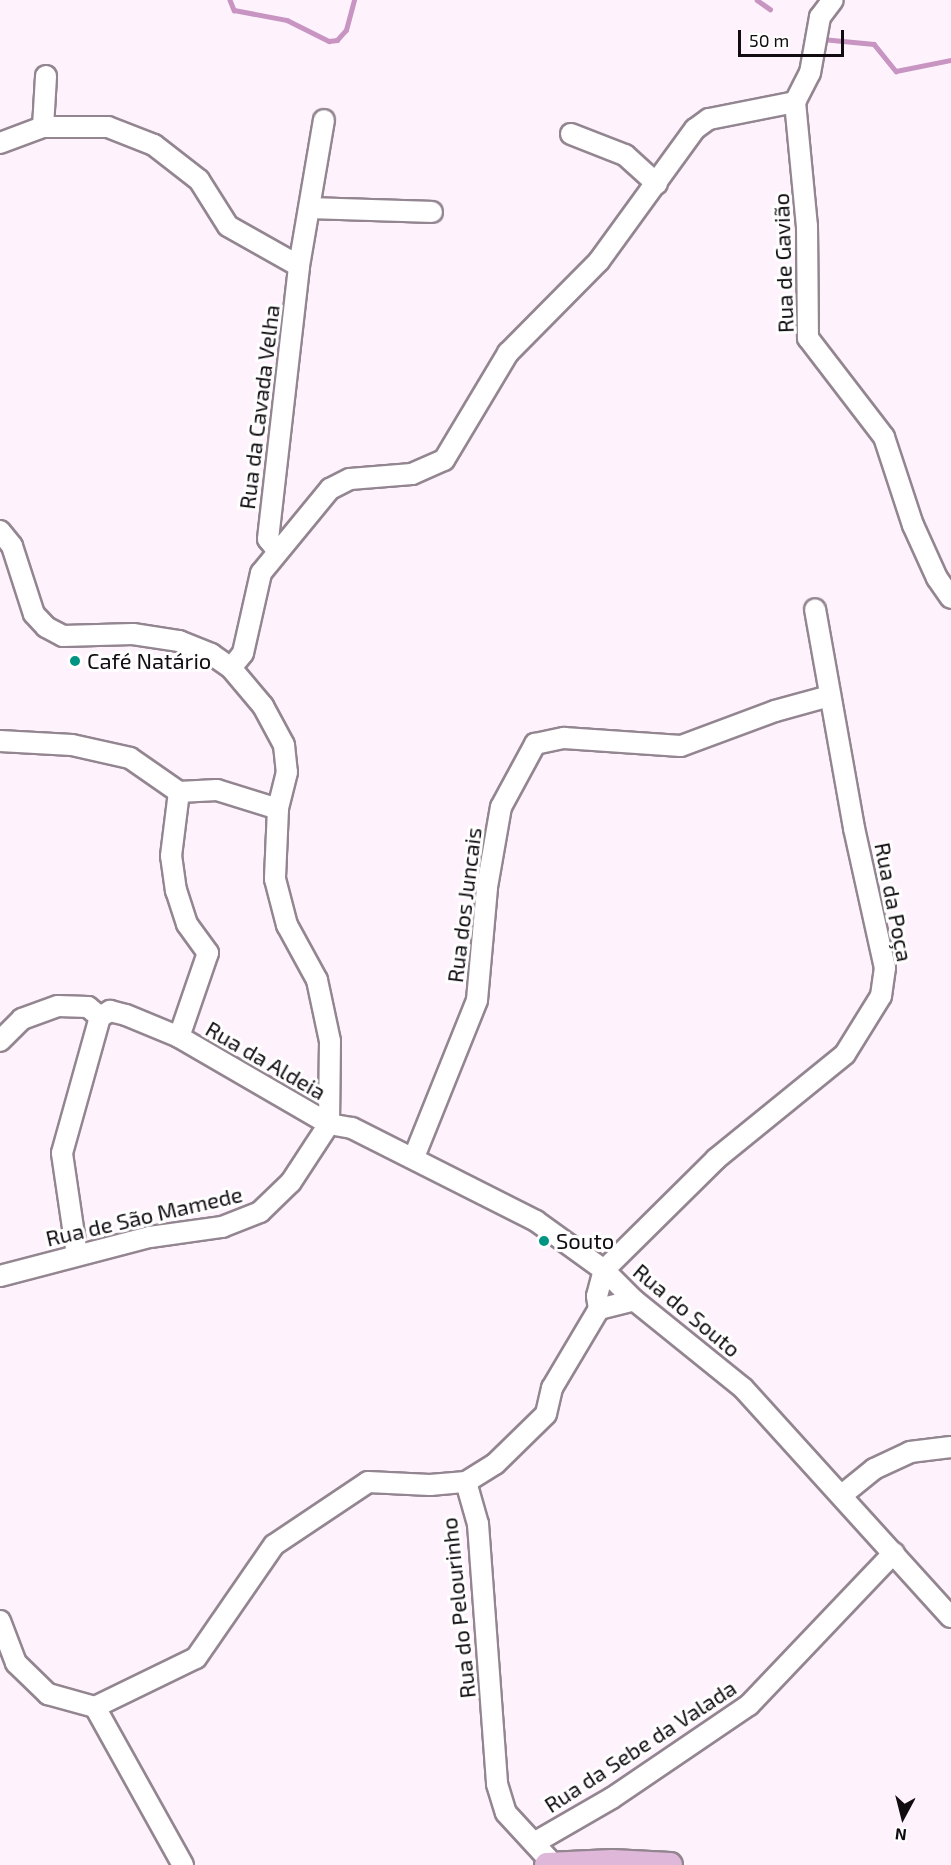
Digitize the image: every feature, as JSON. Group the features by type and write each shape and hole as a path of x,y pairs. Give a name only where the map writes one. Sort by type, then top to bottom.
{"main road":[{"path":"550,1864 670,1865"}],"street":[{"path":"231,668 243,653 261,573 277,550 330,489 350,479 412,474 444,460 508,353 599,261 695,129 709,119 795,102 810,73 820,17 833,0"},
{"path":"42,127 46,76"},
{"name":"Rua de Gavião","path":"795,102 807,226 808,338 884,437 913,525 936,578 951,598"},
{"name":"Rua da Cavada Velha","path":"277,550 268,540 299,266 311,208 324,120"},
{"path":"0,143 42,127 108,127 154,145 199,180 228,226 299,266"},
{"path":"571,134 625,155 657,184"},
{"path":"311,208 432,212"},
{"path":"0,531 12,546 34,614 46,627 63,636 133,634 179,641 211,654 231,668 262,706 284,745 287,772 278,810 275,879 287,925 319,990 330,1041 329,1124"},
{"name":"Rua da Poça","path":"604,1270 716,1159 845,1054 881,996 883,956 830,696 815,609"},
{"name":"Rua dos Juncais","path":"414,1157 477,1000 487,887 501,807 535,744 564,738 681,746 775,711 830,696"},
{"path":"0,741 72,745 130,758 179,792 217,790 278,810"},
{"name":"Rua da Aldeia","path":"179,792 171,856 176,891 188,924 208,953 179,1038"},
{"path":"0,1041 22,1019 58,1006 88,1007 100,1017 62,1153 77,1255"},
{"name":"Rua da Aldeia","path":"100,1017 110,1011 126,1015 179,1038 329,1124"},
{"name":"Rua do Souto","path":"329,1124 352,1128 414,1157 536,1221 604,1270 634,1300 743,1388 951,1617"},
{"name":"Rua de São Mamede","path":"0,1276 150,1237 222,1227 260,1212 291,1182 329,1124"},
{"path":"0,1621 16,1663 48,1694 95,1707 196,1658 274,1545 368,1482 430,1485 466,1482 495,1464 546,1414 552,1389 599,1309 597,1296 604,1270"},
{"path":"599,1309 634,1300"},
{"path":"842,1495 874,1469 910,1452 951,1448"},
{"name":"Rua do Pelourinho","path":"466,1482 478,1524 497,1784 506,1813 550,1864"},
{"name":"Rua da Sebe da Valada","path":"534,1843 612,1798 749,1705 894,1553"},
{"path":"95,1707 183,1865"}],"waterway":[{"path":"230,0 234,10 287,20 329,41 337,40 346,30 354,0"},
{"path":"757,0 770,9"},
{"path":"822,39 874,44 896,71 951,60"}],"place":[{"name":"Café Natário","path":"75,661"},
{"name":"Souto","path":"544,1241"}]}
